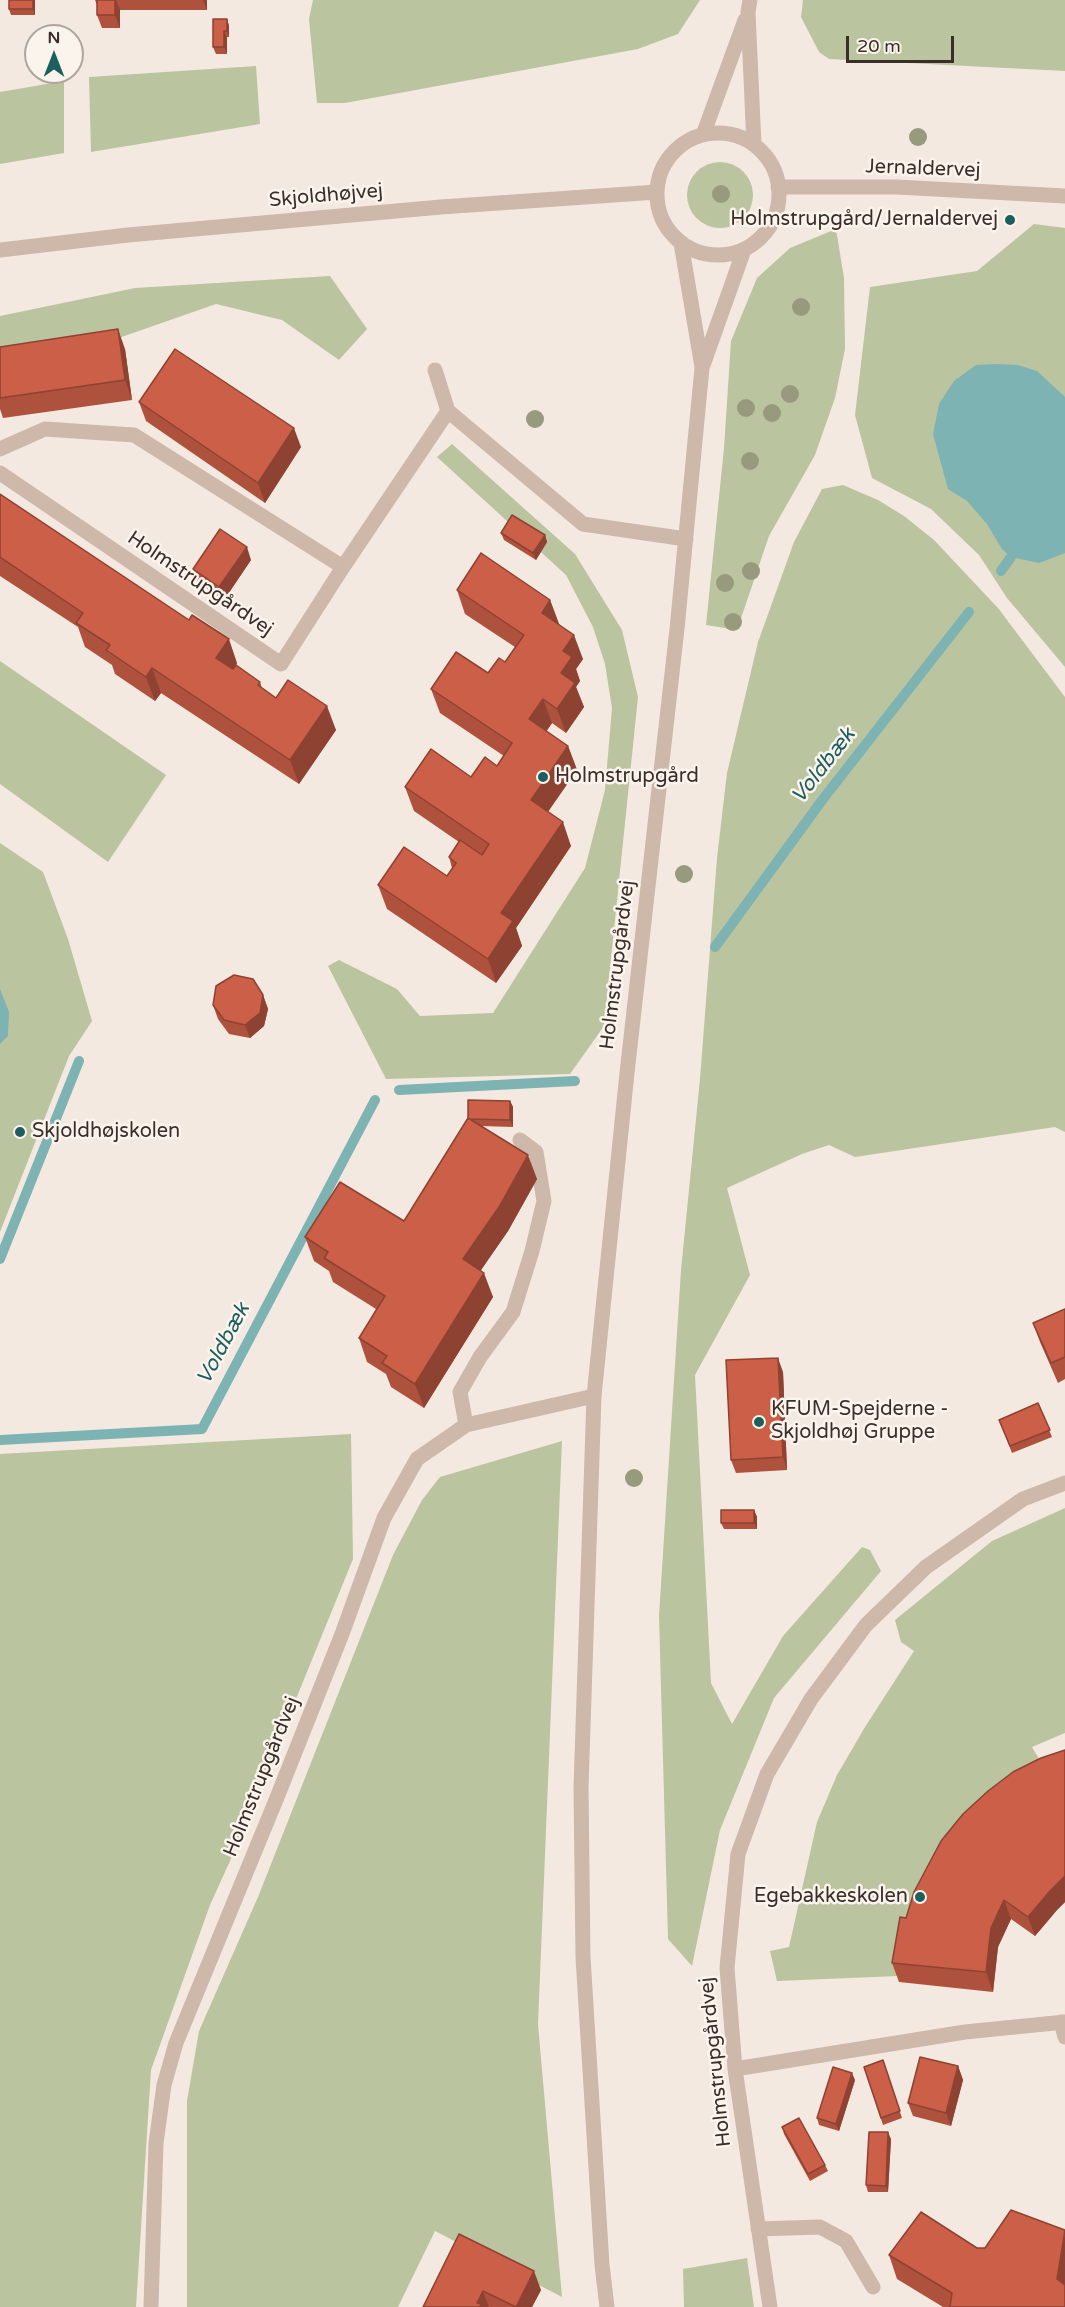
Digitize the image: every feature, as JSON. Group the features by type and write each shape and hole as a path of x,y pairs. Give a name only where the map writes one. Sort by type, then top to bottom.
{"street":[{"path":"703,135 749,6"},
{"path":"749,6 754,145"},
{"path":"703,135 731,135 754,145 770,163 778,187 775,217 767,231 744,250 729,254 714,256 691,250 665,226 657,204 659,177 666,162 688,141 703,135"},
{"name":"Jernaldervej","path":"778,187 897,187 1065,196"},
{"name":"Skjoldhøjvej","path":"0,250 128,235 383,212 657,192"},
{"name":"Holmstrupgårdvej","path":"681,243 702,368"},
{"name":"Holmstrupgårdvej","path":"607,2307 602,2265 584,1957 581,1787 594,1396 686,538 702,368 744,250"},
{"path":"435,370 448,411 583,524 686,538"},
{"name":"Holmstrupgårdvej","path":"0,473 281,664 448,411"},
{"path":"0,449 45,429 134,435 343,567"},
{"path":"466,1425 460,1392 480,1357 513,1312 532,1251 544,1201 536,1152 520,1140"},
{"name":"Holmstrupgårdvej","path":"151,2307 156,2143 165,2085 176,2043 342,1634 384,1518 417,1459 466,1425 594,1396"},
{"name":"Holmstrupgårdvej","path":"770,2307 735,2069 727,1968 738,1854 767,1774 811,1699 866,1625 926,1567 1023,1499 1065,1483"},
{"path":"735,2069 965,2032 1064,2027"},
{"path":"758,2229 819,2227 846,2241 873,2287"}],"green space":[{"path":"313,0 700,0 678,34 638,49 345,103 317,103 309,19"},
{"path":"803,0 1065,0 1065,71 829,59 819,52 801,17"},
{"path":"256,66 260,124 91,152 89,77"},
{"path":"47,84 64,84 64,153 0,164 0,92"},
{"path":"720,162 733,164 743,172 751,182 753,195 751,208 743,218 733,226 720,228 707,226 697,218 689,208 687,195 689,182 697,172 707,164"},
{"path":"1034,224 1065,228 1065,667 1007,598 979,555 931,509 872,478 855,415 870,287 977,271"},
{"path":"836,229 844,278 845,349 835,398 815,455 769,536 737,630 706,625 724,448 731,341 757,278 790,248"},
{"path":"330,276 367,329 339,360 282,320 216,304 93,347 0,360 0,316 135,288"},
{"path":"452,444 575,554 622,630 638,697 604,1026 570,1074 386,1079 328,966 339,960 397,989 420,1016 493,1013 585,868 605,790 612,708 605,664 593,627 566,575 437,457"},
{"path":"843,485 878,500 904,516 934,540 998,608 1065,697 1065,1132 1055,1127 855,1157 829,1145 802,1154 727,1188 750,1275 695,1375 711,1683 732,1724 783,1636 862,1547 870,1550 881,1571 774,1698 720,1830 692,1966 668,1939 659,1616 681,1270 700,1079 717,858 727,773 758,642 794,542 822,489"},
{"path":"0,661 166,775 108,862 0,784"},
{"path":"0,843 43,872 68,939 92,1021 69,1056 0,1232"},
{"path":"351,1434 353,1559 210,1905 151,2070 136,2307 0,2307 0,1454"},
{"path":"562,1441 538,2024 562,2297 435,2231 398,2307 187,2307 187,2101 199,2031 258,1897 393,1555 422,1500 440,1477"},
{"path":"1065,1508 1065,1733 1032,1747 1045,1769 898,1976 777,1981 770,1951 789,1947 817,1822 837,1775 914,1651 901,1642 895,1620 992,1541"},
{"path":"747,2258 754,2307 684,2307 683,2269"}],"water":[{"path":"976,365 1018,365 1037,371 1065,397 1065,553 1039,563 1011,557 1002,549 987,524 967,501 948,489 933,434 939,404 954,381"},
{"path":"0,989 9,1012 8,1036 0,1044"}],"building":[{"path":"9,0 33,0 33,9 9,9"},
{"path":"97,0 115,0 115,15 97,15"},
{"path":"213,19 227,19 224,47 213,47"},
{"path":"118,329 125,380 0,398 0,347"},
{"path":"175,349 294,428 258,483 139,402"},
{"path":"0,494 189,620 192,615 229,639 216,658 233,669 236,665 260,682 258,685 276,698 288,680 327,706 290,760 152,668 146,677 106,650 110,645 76,623 83,613 0,557"},
{"path":"512,515 545,535 533,553 501,533"},
{"path":"220,529 247,547 219,587 193,569"},
{"name":"Holmstrupgård","path":"481,553 550,600 542,613 574,635 563,651 572,657 561,673 575,683 557,709 543,699 529,719 568,746 531,800 563,822 501,913 513,921 488,959 378,885 404,847 447,876 456,863 449,857 460,840 482,855 489,844 405,787 431,749 471,777 485,757 497,766 512,743 431,689 456,652 488,673 499,658 505,662 524,635 457,590"},
{"path":"234,975 253,979 263,995 260,1013 245,1025 224,1020 213,1005 216,986"},
{"path":"468,1100 510,1101 510,1120 468,1119"},
{"path":"468,1118 528,1155 499,1207 463,1259 484,1273 415,1384 382,1363 387,1356 359,1338 385,1296 324,1258 328,1252 305,1237 340,1182 404,1221"},
{"path":"1065,1309 1065,1357 1051,1363 1033,1323"},
{"name":"KFUM-Spejderne - Skjoldhøj Gruppe","path":"778,1358 783,1457 731,1460 726,1360"},
{"path":"1038,1403 1050,1430 1010,1446 999,1420"},
{"path":"721,1510 754,1510 754,1523 721,1523"},
{"path":"1065,1750 1065,1876 1028,1917 1004,1900 991,1928 986,1972 892,1963 900,1917 906,1918 914,1892 941,1841 963,1814 1013,1772 1041,1758"},
{"path":"920,2057 958,2066 946,2113 908,2103"},
{"path":"883,2060 900,2111 881,2118 864,2067"},
{"path":"833,2067 852,2073 836,2124 817,2118"},
{"path":"799,2118 825,2165 808,2174 782,2127"},
{"path":"869,2132 888,2132 886,2186 866,2185"},
{"path":"1011,2210 1065,2230 1057,2279 1065,2285 1065,2307 950,2307 952,2293 889,2255 921,2212 977,2248 985,2248"},
{"path":"459,2234 534,2271 516,2307 483,2291 477,2303 481,2304 480,2307 423,2307"}],"waterway":[{"name":"Voldbæk","path":"1001,571 1011,557"},
{"name":"Voldbæk","path":"715,947 823,799 969,612"},
{"path":"0,1259 79,1061"},
{"name":"Voldbæk","path":"399,1090 575,1081"},
{"name":"Voldbæk","path":"0,1440 202,1429 375,1100"}],"place":[{"name":"Holmstrupgård/Jernaldervej","path":"1010,220"},
{"name":"Holmstrupgård","path":"543,777"},
{"name":"Skjoldhøjskolen","path":"20,1132"},
{"name":"KFUM-Spejderne - Skjoldhøj Gruppe","path":"759,1422"},
{"name":"Egebakkeskolen","path":"920,1897"}]}
